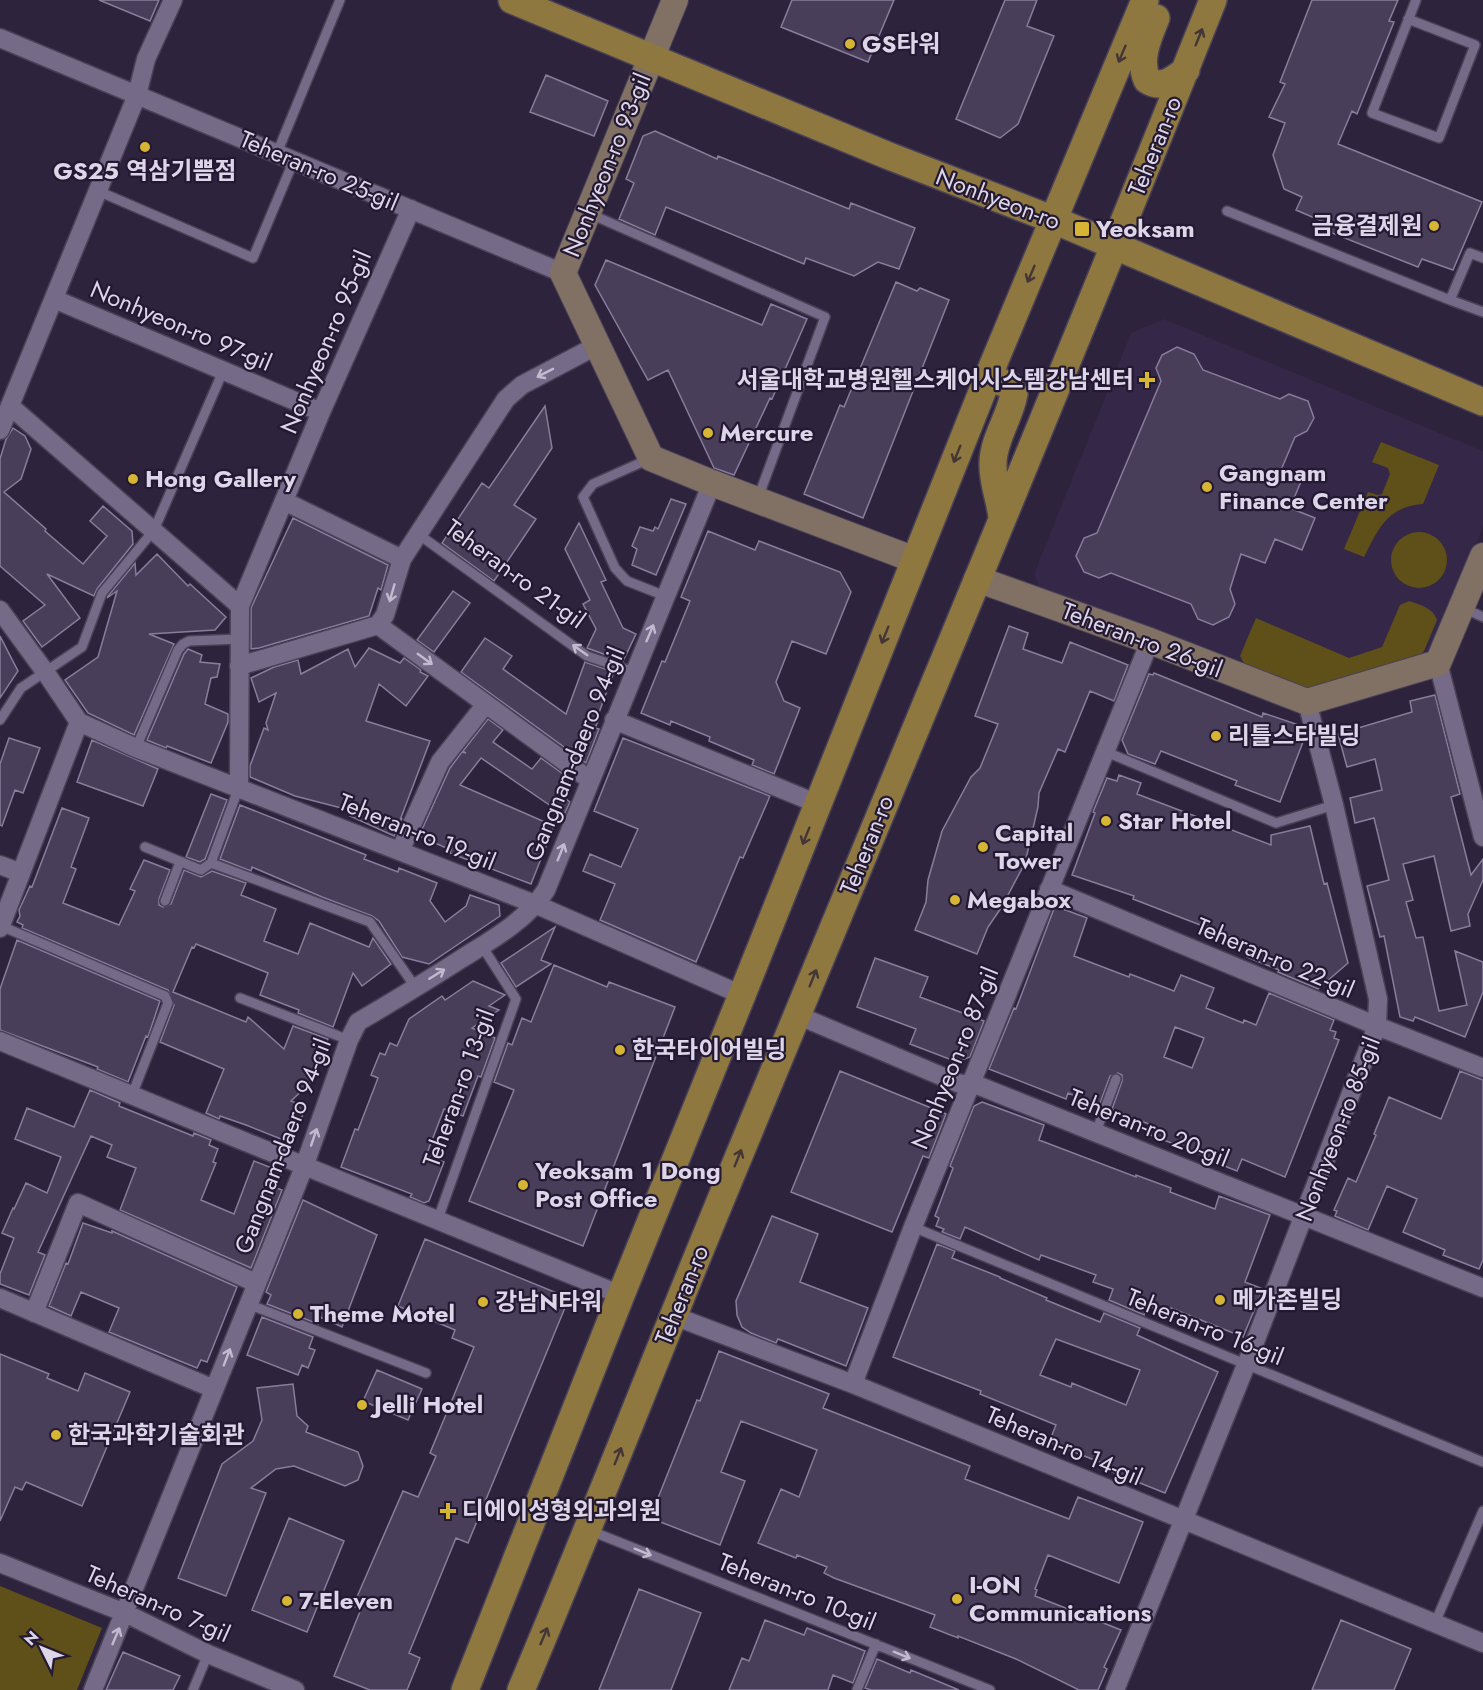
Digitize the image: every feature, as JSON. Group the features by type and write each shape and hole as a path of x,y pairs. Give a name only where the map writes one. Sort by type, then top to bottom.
{"main road":[{"name":"Nonhyeon-ro","path":"512,0 889,156 1054,220 1483,402"},
{"path":"465,1690 988,377 1145,0"},
{"path":"1164,0 1145,47 1143,69 1149,82 1160,85 1186,70"},
{"name":"Teheran-ro","path":"521,1690 1114,247 1213,0"},
{"path":"988,377 1009,385 1014,394 993,460 994,479 1001,502 1002,518"}],"street":[{"name":"Nonhyeon-ro 97-gil","path":"0,430 137,95 146,59 173,0"},
{"name":"Nonhyeon-ro 93-gil","path":"563,273 586,212 675,0"},
{"name":"Teheran-ro 25-gil","path":"0,38 563,273"},
{"name":"Nonhyeon-ro 95-gil","path":"239,787 240,606 321,412 411,209"},
{"path":"563,273 651,458 915,560"},
{"name":"Nonhyeon-ro 97-gil","path":"54,299 321,412"},
{"path":"418,534 506,399 522,385 597,346"},
{"path":"10,406 240,606"},
{"name":"Gangnam-daero 94-gil","path":"93,1690 304,1167 349,1040 358,1022 482,946 537,905 546,890 712,483"},
{"path":"284,501 402,559"},
{"name":"Teheran-ro 21-gil","path":"378,625 385,615 402,559 418,534"},
{"path":"1306,702 1438,663 1473,612 1483,556"},
{"name":"Teheran-ro 26-gil","path":"977,579 1150,641 1306,702"},
{"path":"0,610 79,722 0,927"},
{"path":"239,666 378,625 590,780"},
{"name":"Nonhyeon-ro 87-gil","path":"853,1384 913,1227 1150,641"},
{"path":"1438,663 1483,837"},
{"name":"Nonhyeon-ro 85-gil","path":"1115,1690 1305,1217 1377,1026 1378,999 1334,805 1306,702"},
{"path":"400,851 440,762 486,704"},
{"path":"614,720 819,804"},
{"name":"Teheran-ro 19-gil","path":"79,722 136,748 537,905 742,995"},
{"path":"0,865 21,873"},
{"name":"Teheran-ro 22-gil","path":"1049,889 1483,1068"},
{"name":"Teheran-ro 20-gil","path":"797,1015 960,1084 972,1083 1483,1288"},
{"path":"0,1041 621,1295"},
{"name":"Gangnam-daero 94-gil","path":"34,1312 78,1203 256,1282"},
{"path":"0,1298 214,1389"},
{"name":"Teheran-ro 14-gil","path":"674,1316 853,1384 1184,1522 1483,1642"},
{"name":"Teheran-ro 7-gil","path":"0,1563 125,1613 208,1654 291,1689"}],"lane":[{"path":"277,153 340,0"},
{"path":"1408,19 1479,44 1439,138 1372,113 1408,19 1416,0"},
{"path":"98,191 253,258 294,160"},
{"path":"1227,211 1483,312"},
{"path":"586,212 825,317 757,500"},
{"path":"1450,300 1470,253 1483,258"},
{"path":"0,720 21,688 82,647 102,593 154,530 224,369"},
{"path":"651,458 593,484 583,497 615,568 627,581 665,596"},
{"name":"Teheran-ro 21-gil","path":"418,534 587,656 634,672"},
{"path":"136,748 178,650 183,644 189,641 239,639"},
{"path":"1104,751 1276,823 1334,805"},
{"path":"145,847 201,870 211,863 239,787"},
{"path":"165,901 180,861"},
{"path":"211,863 370,922 416,988"},
{"path":"0,927 165,996 168,1003 132,1095"},
{"name":"Teheran-ro 13-gil","path":"438,1219 516,999 482,946"},
{"path":"240,998 349,1040"},
{"path":"1096,1132 1116,1079"},
{"name":"Teheran-ro 16-gil","path":"913,1227 1483,1461"},
{"path":"248,1304 426,1373"},
{"path":"1435,1623 1483,1511"},
{"name":"Teheran-ro 10-gil","path":"588,1530 990,1690"},
{"path":"857,1690 876,1644"},
{"path":"193,1690 208,1654"}],"shaded area":[{"path":"1164,319 1483,451 1483,527 1429,658 1310,696 1043,596 1034,574 1131,333"},
{"path":"1381,442 1439,465 1423,504 1401,509 1392,514 1374,537 1364,557 1344,549 1368,492 1382,494 1390,474 1388,468 1372,462"},
{"path":"1413,532 1425,532 1435,536 1443,544 1447,560 1443,576 1435,584 1425,588 1413,588 1403,584 1395,576 1391,566 1391,554 1395,544 1403,536"},
{"path":"1409,601 1430,610 1437,620 1424,651 1418,657 1309,690 1245,665 1240,656 1256,618 1349,658 1382,647 1400,605"},
{"path":"0,1586 102,1628 77,1690 0,1690"}],"building":[{"path":"99,0 159,0 150,21"},
{"name":"GS타워","path":"792,0 894,0 868,62 781,27"},
{"path":"1005,0 1037,0 1027,26 1054,36 1018,124 1000,138 956,119"},
{"path":"1312,0 1398,0 1389,21 1394,22 1357,114 1352,111 1338,144 1482,202 1453,270 1422,259 1418,267 1332,233 1331,225 1296,210 1302,197 1284,189 1273,155 1285,123 1269,117 1285,84 1280,82"},
{"path":"546,75 608,101 594,136 530,112"},
{"path":"655,131 717,159 718,156 849,209 851,203 915,228 899,269 878,262 854,276 806,258 804,264 666,207 655,235 619,219 634,183 626,179 643,136"},
{"path":"606,260 762,325 771,304 807,319 772,399 770,398 734,475 714,468 668,370 648,380 595,285"},
{"path":"896,282 917,291 920,288 949,300 863,518 804,494 840,405 844,407"},
{"name":"Gangnam Finance Center","path":"1177,347 1194,354 1203,370 1280,399 1289,394 1308,401 1314,418 1307,431 1295,437 1281,470 1302,479 1290,508 1315,518 1302,550 1275,539 1265,563 1241,554 1230,589 1235,604 1229,617 1213,625 1198,619 1191,604 1111,573 1099,578 1084,572 1076,556 1084,538 1097,533 1161,381 1156,368 1162,355"},
{"path":"545,406 552,448 514,505 536,519 494,581 442,543 482,483 489,488"},
{"path":"13,428 25,436 31,449 21,479 4,492 83,564 107,536 90,521 103,506 132,531 133,544 97,589 94,596 47,574 80,618 42,647 23,621 45,605 0,566 0,459 6,439"},
{"path":"671,499 686,504 656,575 632,565 637,549 632,546 640,527 653,531 655,527 658,529"},
{"path":"293,518 388,565 381,590 378,588 369,616 251,649 251,608"},
{"path":"579,523 606,580 601,582 623,628 636,634 623,661 587,648 596,629 583,604 590,600 565,549"},
{"path":"708,531 755,550 759,541 840,572 851,592 826,654 792,641 776,682 784,701 800,708 774,774 752,765 754,760 709,741 710,737 671,721 670,725 641,713 690,601 681,597"},
{"path":"157,554 188,586 190,584 226,617 215,630 149,634 174,644 134,735 88,713 65,680 98,657 117,591 107,598 108,596 135,563 136,575"},
{"path":"453,591 470,603 434,652 417,640"},
{"path":"1009,626 1028,633 1023,649 1062,663 1070,642 1128,665 1114,701 1090,691 1065,752 1058,749 1039,793 1025,863 988,927 977,954 915,930 926,902 928,880 942,831 971,777 980,768 998,724 975,716"},
{"path":"0,636 18,671 0,698"},
{"path":"485,638 512,656 503,669 566,714 585,662 614,672 597,718 599,719 595,728 599,729 586,763 461,672"},
{"path":"369,648 400,663 404,658 428,676 406,706 379,684 366,721 430,741 394,836 350,816 353,811 295,796 250,777 250,766 264,728 268,730 266,723 276,693 259,702 251,678 274,667 298,660 301,674 348,649 355,667"},
{"path":"188,649 202,655 200,662 220,664 217,677 211,678 205,704 228,714 228,722 211,763 147,740"},
{"path":"1154,673 1262,717 1263,713 1299,725 1303,742 1280,802 1235,785 1237,781 1161,751 1155,764 1128,754 1122,740 1149,674"},
{"path":"1435,695 1460,794 1451,797 1471,875 1483,859 1483,880 1468,914 1470,926 1451,931 1434,856 1403,864 1413,900 1406,902 1416,938 1423,937 1439,1011 1467,1005 1455,951 1483,962 1483,992 1465,1037 1415,1017 1413,1021 1400,1017 1384,936 1380,937 1367,886 1389,880 1374,818 1355,823 1350,798 1382,790 1375,759 1347,767 1338,734 1412,712 1410,701"},
{"path":"488,719 503,730 493,742 532,769 541,758 570,779 559,794 570,802 564,815 481,758 460,785 554,826 531,884 450,853 451,850 419,836 450,768 462,752 466,753 463,751"},
{"path":"9,738 40,748 23,793 15,790 2,826 0,825 0,764"},
{"path":"623,738 770,796 743,858 740,857 696,962 600,920 615,884 583,871 590,854 621,867 638,829 594,811"},
{"path":"92,740 158,769 143,806 77,782"},
{"path":"1119,775 1141,783 1137,794 1271,845 1271,835 1310,826 1324,884 1327,883 1348,963 1318,989 1247,957 1252,945 1133,899 1134,896 1072,875 1107,778 1117,781"},
{"path":"211,794 227,800 205,859 200,862 186,857"},
{"path":"240,805 366,855 364,859 398,872 399,868 437,883 430,901 445,922 466,906 470,895 499,905 500,916 429,964 402,957 379,921 372,916 252,867 251,871 220,859"},
{"path":"62,808 89,818 71,867 76,869 63,903 119,925 135,891 130,889 144,860 170,870 159,899 159,905 163,907 171,904 184,870 201,877 212,871 246,883 241,895 276,909 264,941 298,954 310,923 369,947 373,938 391,964 362,986 353,973 333,1027 298,1013 299,1010 260,995 268,973 196,944 194,948 192,947 173,992 246,1022 248,1017 284,1049 293,1026 328,1039 310,1083 291,1101 306,1107 291,1143 246,1125 220,1116 219,1119 206,1113 224,1069 160,1042 174,1005 168,990 22,928 23,925 17,922 20,916 19,910 30,886 32,887"},
{"path":"1055,906 1087,918 1074,956 1174,991 1181,975 1214,988 1206,1008 1243,1023 1244,1020 1256,1025 1269,993 1334,1020 1330,1030 1336,1032 1334,1038 1339,1040 1285,1177 1242,1159 1237,1171 1212,1161 1213,1159 1148,1134 1151,1125 1112,1109 1122,1081 1122,1075 1118,1073 1110,1076 1099,1106 1068,1093 1066,1099 989,1069 1014,1008 1016,1009","holes":["1175,1027 1204,1038 1192,1068 1164,1057"]},
{"path":"555,927 541,960 551,964 516,987 501,963"},
{"path":"17,940 160,1001 148,1037 146,1036 128,1082 97,1069 98,1067 0,1030 0,989"},
{"path":"875,958 928,977 920,997 984,1021 970,1057 957,1062 910,1044 916,1029 857,1007"},
{"path":"554,965 607,987 609,982 675,1007 583,1246 469,1201 514,1090 494,1082 508,1043 512,1045 522,1018 531,1022"},
{"path":"473,981 505,995 489,1006 499,1010 472,1028 495,1038 481,1077 478,1076 463,1116 444,1109 426,1156 444,1162 429,1201 424,1203 410,1197 412,1194 341,1167 378,1078 371,1075 380,1053 385,1055 390,1043 397,1046 409,1019 442,996 445,1000"},
{"path":"840,1071 946,1114 929,1158 923,1156 892,1232 791,1192"},
{"path":"1460,1071 1483,1080 1483,1260 1479,1269 1443,1255 1445,1250 1403,1232 1417,1199 1387,1186 1368,1230 1335,1216 1337,1211 1334,1210 1348,1178 1356,1182 1389,1097 1441,1119"},
{"path":"90,1090 120,1103 119,1106 193,1136 194,1133 211,1140 209,1145 218,1149 213,1162 216,1163 201,1200 234,1214 254,1161 282,1172 276,1188 282,1190 251,1268 120,1210 136,1168 107,1157 112,1145 91,1136 38,1252 45,1255 29,1295 0,1284 0,1274 14,1238 2,1233 13,1208 26,1183 47,1193 61,1157 15,1139 27,1108 74,1127"},
{"path":"982,1102 1044,1125 1039,1140 1171,1188 1170,1192 1215,1209 1219,1196 1270,1215 1245,1282 1263,1289 1243,1337 1171,1308 1168,1313 1148,1306 1144,1315 1109,1300 1113,1289 1093,1282 1096,1275 1041,1255 1039,1260 965,1227 960,1239 942,1232 944,1229 936,1226 939,1218 935,1216 953,1168 950,1166 974,1106"},
{"path":"303,1200 377,1235 342,1327 321,1317 318,1324 267,1304 271,1295 266,1292"},
{"path":"772,1216 818,1234 800,1282 868,1308 846,1366 778,1339 776,1343 742,1327 737,1315 736,1301"},
{"path":"83,1223 112,1233 112,1231 237,1287 207,1362 201,1360 197,1368 109,1332 119,1308 81,1292 71,1316 49,1306"},
{"path":"425,1239 569,1298 468,1543 456,1538 409,1653 420,1658 407,1690 370,1690 334,1676 361,1609 353,1606 403,1491 418,1497 436,1456 430,1453 474,1347 452,1338 455,1330 398,1306"},
{"path":"937,1244 955,1251 952,1258 1047,1298 1046,1300 1100,1322 1104,1313 1140,1328 1137,1335 1218,1372 1165,1493 1100,1467 1102,1463 1049,1442 1056,1425 980,1394 981,1391 893,1357","holes":["1056,1339 1140,1370 1126,1405 1072,1383 1071,1387 1040,1375"]},
{"path":"262,1317 313,1337 309,1348 315,1350 308,1368 302,1365 298,1375 247,1355"},
{"path":"719,1351 829,1394 823,1408 970,1466 965,1479 1069,1519 1078,1497 1143,1522 1119,1583 1048,1555 1035,1589 1037,1590 1035,1596 1121,1630 1104,1667 1107,1669 1098,1690 1079,1690 1016,1659 930,1627 935,1615 834,1578 824,1573 827,1567 758,1543 781,1489 799,1497 817,1450 741,1421 721,1472 745,1481 720,1545 650,1518"},
{"name":"한국과학기술회관","path":"0,1354 49,1374 47,1378 78,1391 85,1373 130,1392 82,1506 26,1482 22,1490 15,1487 0,1521"},
{"path":"377,1370 422,1389 408,1420 363,1401"},
{"path":"293,1384 297,1416 308,1426 306,1432 358,1452 363,1466 358,1480 345,1486 294,1466 276,1469 251,1488 266,1493 226,1596 178,1578 222,1464 253,1441 262,1420 257,1388"},
{"path":"289,1518 344,1541 307,1632 252,1610"},
{"path":"639,1589 701,1613 671,1690 599,1690"},
{"path":"765,1620 804,1635 807,1628 865,1651 853,1683 833,1675 828,1690 729,1690 742,1658 749,1661"},
{"path":"1341,1620 1411,1649 1394,1690 1312,1690"},
{"path":"123,1652 180,1676 173,1690 106,1690"},
{"path":"877,1659 959,1690 871,1690 865,1688"}],"place":[{"name":"GS타워","path":"850,44"},
{"name":"GS25 역삼기쁨점","path":"145,147"},
{"name":"금융결제원","path":"1434,226"},
{"name":"Yeoksam","path":"1082,229"},
{"name":"서울대학교병원헬스케어시스템강남센터","path":"1147,380"},
{"name":"Mercure","path":"708,433"},
{"name":"Hong Gallery","path":"133,479"},
{"name":"Gangnam Finance Center","path":"1207,487"},
{"name":"리틀스타빌딩","path":"1216,736"},
{"name":"Star Hotel","path":"1106,821"},
{"name":"Capital Tower","path":"983,847"},
{"name":"Megabox","path":"955,900"},
{"name":"한국타이어빌딩","path":"620,1050"},
{"name":"Yeoksam 1 Dong Post Office","path":"523,1185"},
{"name":"메가존빌딩","path":"1220,1300"},
{"name":"강남N타워","path":"483,1302"},
{"name":"Theme Motel","path":"298,1314"},
{"name":"Jelli Hotel","path":"362,1405"},
{"name":"한국과학기술회관","path":"56,1435"},
{"name":"디에이성형외과의원","path":"448,1511"},
{"name":"I-ON Communications","path":"957,1599"},
{"name":"7-Eleven","path":"287,1601"}]}
